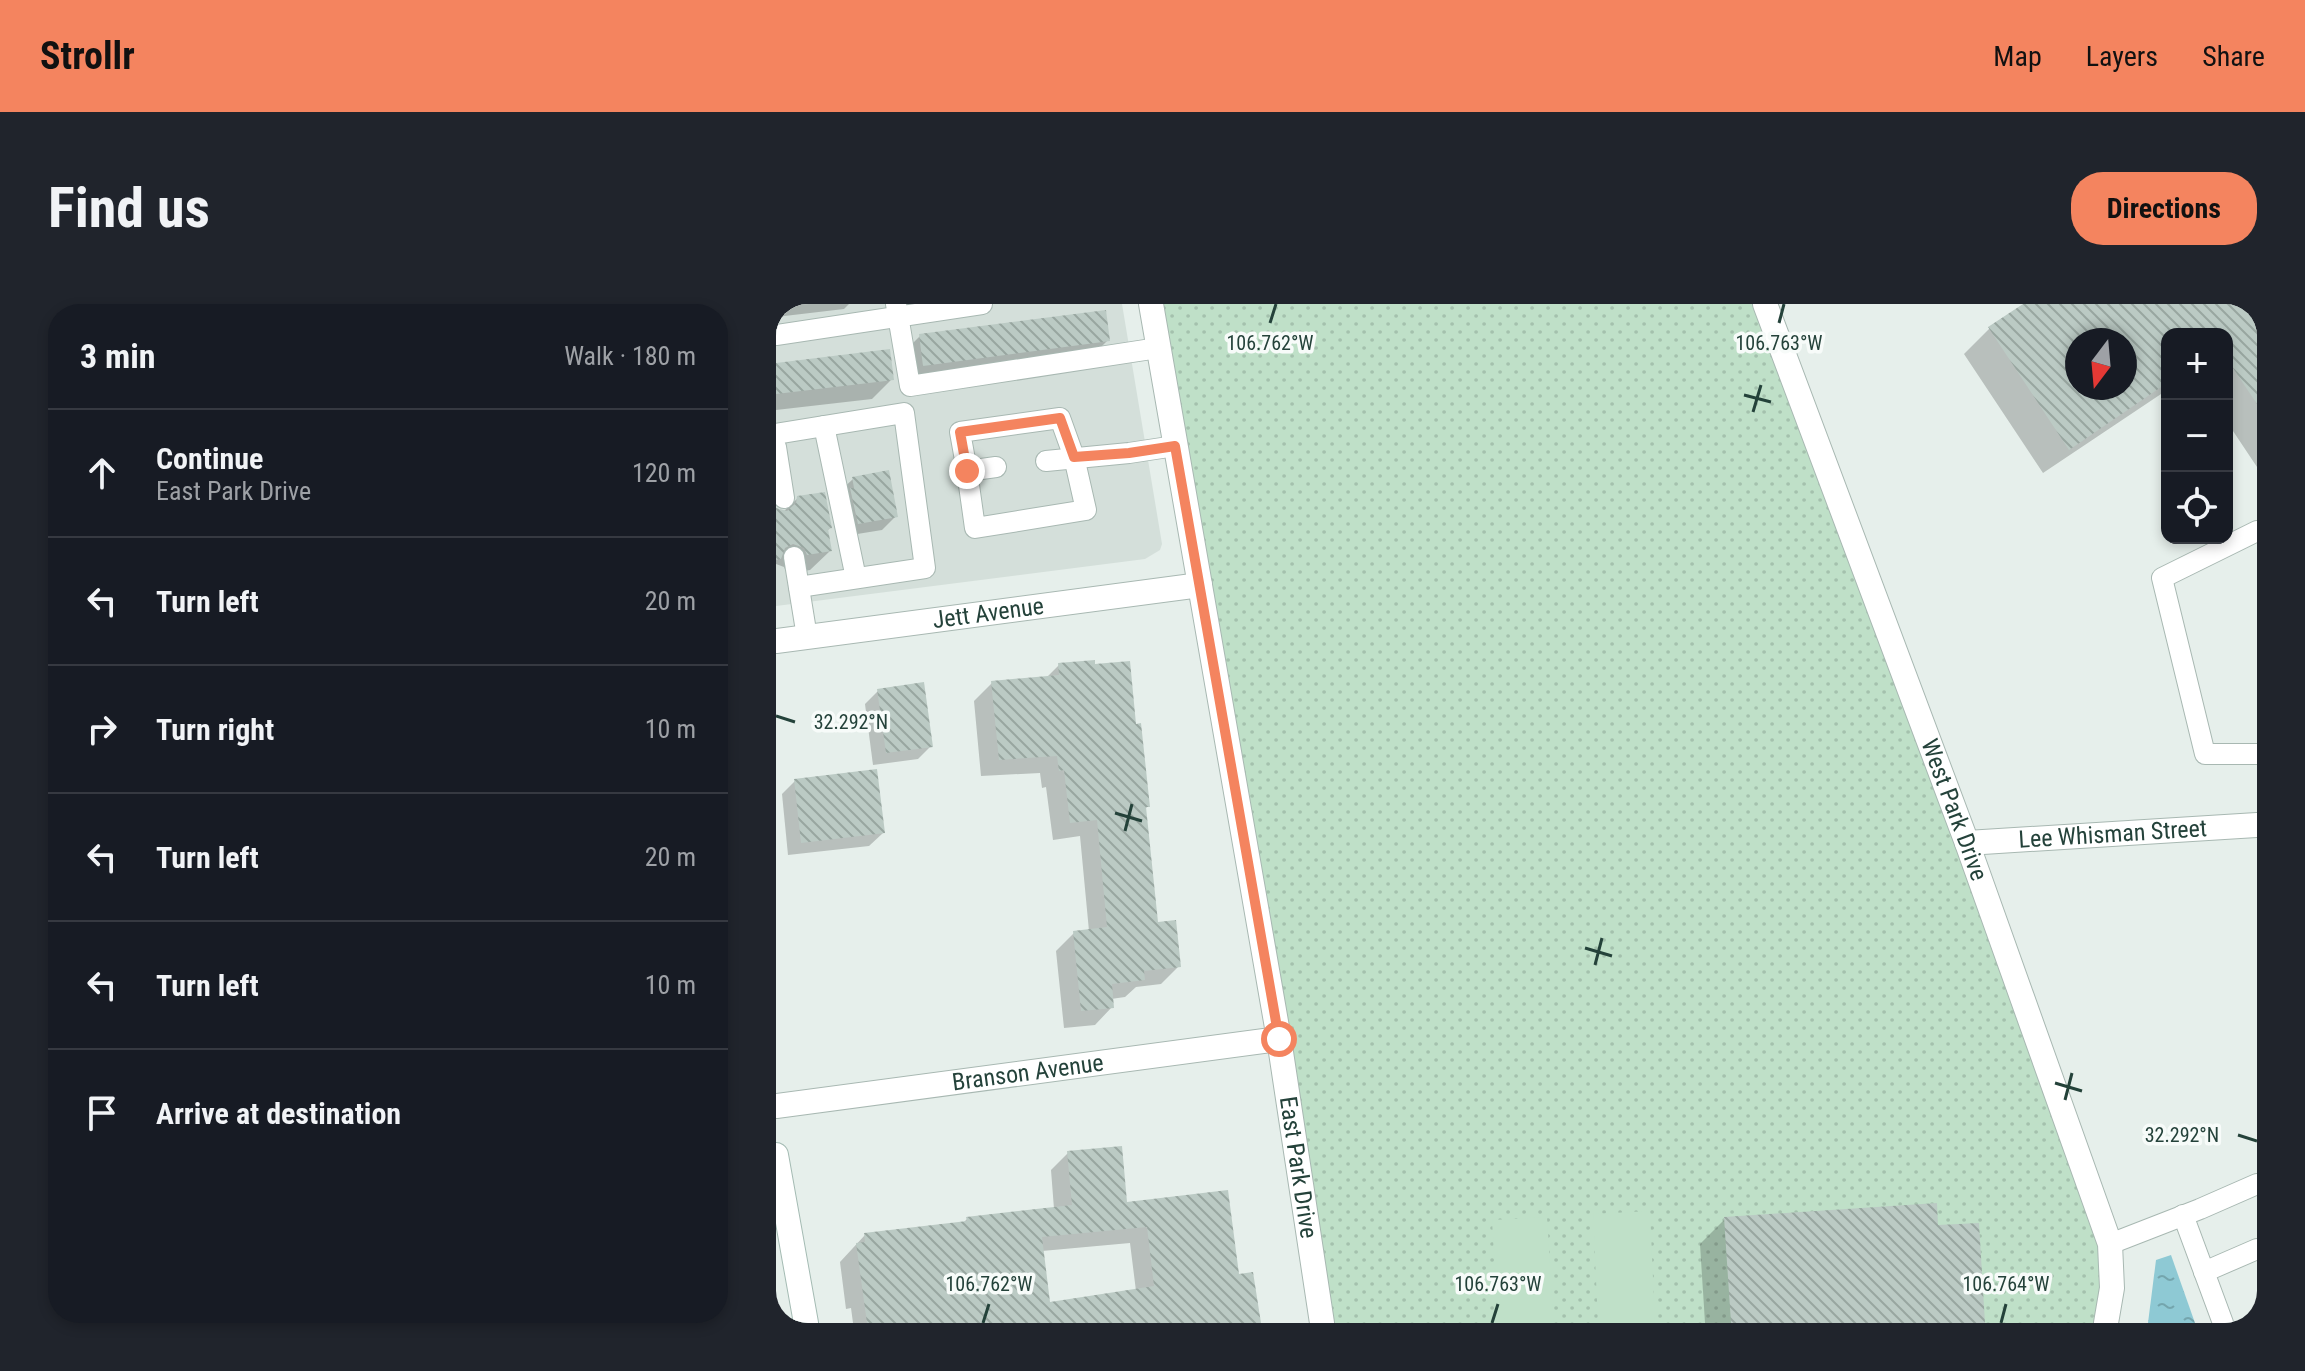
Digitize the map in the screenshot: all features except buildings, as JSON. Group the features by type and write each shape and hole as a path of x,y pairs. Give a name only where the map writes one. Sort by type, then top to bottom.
{"street":[{"name":"East Park Drive","path":"1151,304 1279,1039 1322,1323"},
{"name":"West Park Drive","path":"1765,304 1967,843 2110,1244 2112,1288 2106,1323"},
{"name":"Jett Avenue","path":"776,641 1200,585"},
{"name":"Lee Whisman Street","path":"1967,843 2257,825"},
{"name":"Branson Avenue","path":"776,1106 1279,1039"},
{"path":"776,1155 806,1323"}],"lane":[{"path":"776,335 897,311 982,304"},
{"path":"799,587 925,568 904,413 910,386 897,311"},
{"path":"910,386 1158,348"},
{"path":"776,434 904,413"},
{"path":"1060,418 1074,457 1086,510 975,528 967,471 960,432 1060,418"},
{"path":"824,426 856,578"},
{"path":"1046,461 1175,446"},
{"path":"776,447 784,498"},
{"path":"967,471 996,467"},
{"path":"2257,531 2162,578 2205,754 2257,754"},
{"path":"794,557 807,637"},
{"path":"2110,1244 2257,1184"},
{"path":"2183,1215 2223,1323"},
{"path":"2204,1272 2257,1249"}],"shaded area":[{"path":"776,304 1122,304 1162,544 1160,550 1145,559 776,606"}],"green space":[{"path":"1146,304 1761,304 2110,1244 2106,1323 1319,1323"},
{"path":"1650,1211 1655,1323 1598,1323 1593,1214"},
{"path":"1547,1217 1554,1323 1498,1323 1492,1220"}],"water":[{"path":"2171,1255 2195,1323 2148,1323 2156,1260"}],"route":[{"path":"967,471 960,432 1060,418 1074,457 1175,446 1279,1039"}]}
